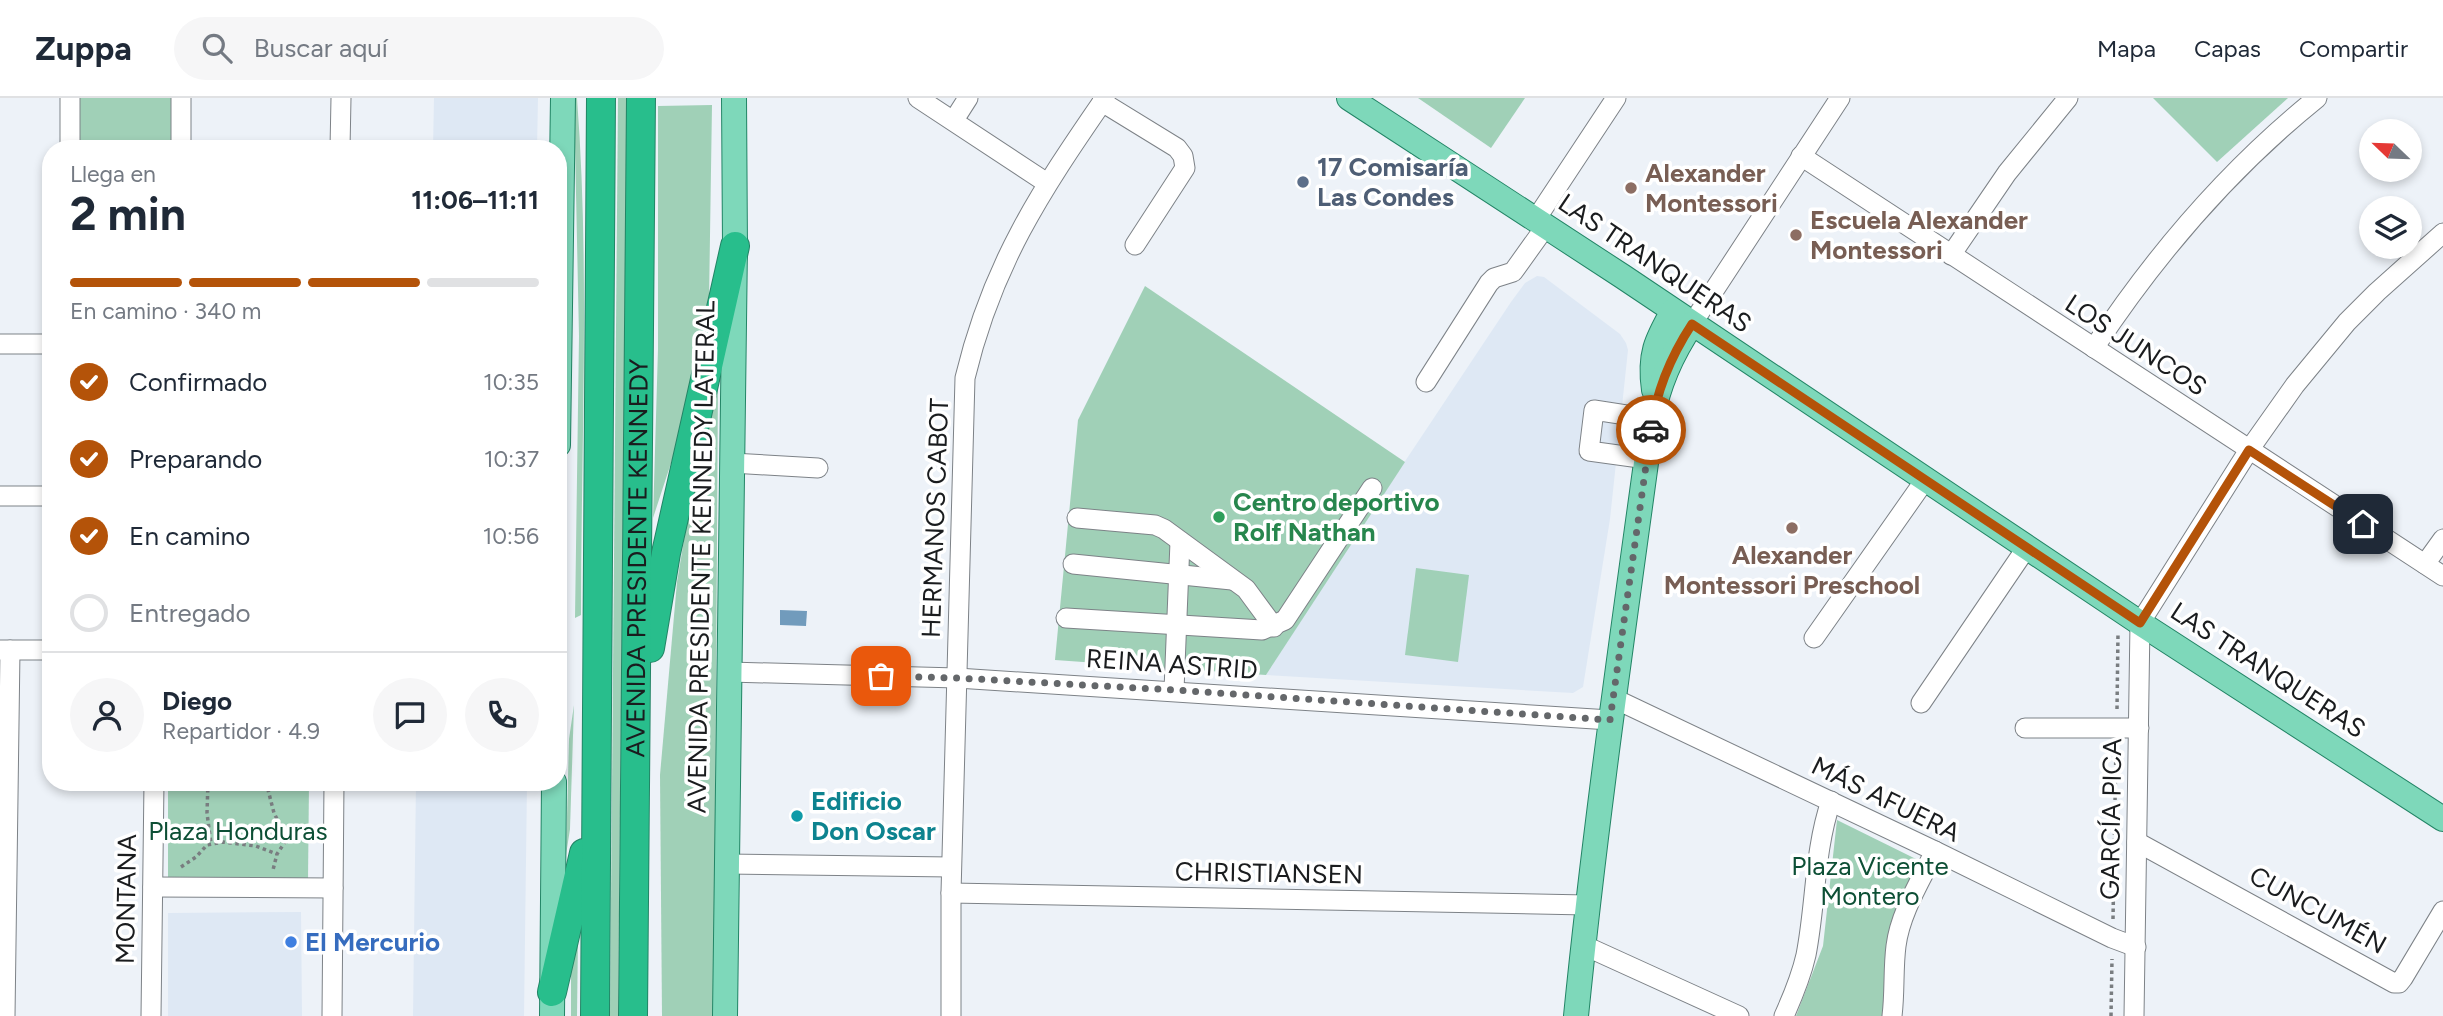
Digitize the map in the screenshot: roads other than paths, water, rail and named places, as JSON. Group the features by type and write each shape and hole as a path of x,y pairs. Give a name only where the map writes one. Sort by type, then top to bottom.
{"highway":[{"name":"AVENIDA PRESIDENTE KENNEDY","path":"595,1016 601,98"},
{"name":"AVENIDA PRESIDENTE KENNEDY","path":"636,1016 634,982 641,98"},
{"path":"636,734 666,553 735,246"},
{"path":"552,1004 580,876 597,774"}],"main road":[{"path":"562,140 563,98"},
{"name":"AVENIDA PRESIDENTE KENNEDY LATERAL","path":"725,1016 735,246 734,98"},
{"name":"LAS TRANQUERAS","path":"1349,98 1378,106 1541,223 2140,623 2443,819"},
{"path":"1576,1016 1612,709 1654,410 1651,369 1656,340 1683,317"},
{"path":"552,1004 554,791"}],"street":[{"path":"70,140 71,98"},
{"path":"181,98 181,140"},
{"path":"340,140 341,98"},
{"path":"918,98 1048,183"},
{"path":"954,120 968,98"},
{"path":"1426,383 1489,284 1494,278 1513,272 1616,98"},
{"path":"1683,317 1840,98"},
{"path":"1951,255 2007,173 2068,98"},
{"path":"2094,348 2147,272 2207,201 2273,135 2317,98"},
{"path":"1104,100 1177,148 1183,156 1185,168 1135,245"},
{"name":"HERMANOS CABOT","path":"951,1016 951,867 965,378 976,334 993,286 1017,235 1048,183 1104,100"},
{"name":"LOS JUNCOS","path":"1801,156 2443,576"},
{"path":"2140,623 2249,450 2295,385 2347,322 2443,233"},
{"path":"0,344 42,344"},
{"path":"1647,459 1590,451 1594,410 1654,410"},
{"path":"732,463 818,468"},
{"path":"1814,638 1925,480"},
{"path":"1066,618 1262,630 1274,627 1285,620 1372,488"},
{"path":"0,496 42,496"},
{"path":"1077,518 1155,525 1255,598 1274,627"},
{"path":"2425,564 2443,539"},
{"path":"1174,690 1180,542"},
{"path":"1921,703 2027,547"},
{"path":"1073,564 1235,581"},
{"name":"GARCÍA PICA","path":"2134,1016 2140,623"},
{"path":"5,1016 5,650 42,650"},
{"name":"REINA ASTRID","path":"729,672 957,678 1612,709"},
{"name":"MÁS AFUERA","path":"1612,709 1831,801 2112,938 2136,947"},
{"path":"2025,728 2139,728"},
{"name":"MONTANA","path":"152,1016 154,791"},
{"path":"332,1016 334,791"},
{"path":"1784,1016 1796,990 1806,956 1819,846 1831,801"},
{"name":"CUNCUMÉN","path":"2137,842 2394,983 2403,978 2443,911"},
{"path":"1892,1016 1896,946 1901,923 1935,851"},
{"path":"727,864 951,867"},
{"path":"153,887 333,888"},
{"name":"CHRISTIANSEN","path":"951,893 1587,905"},
{"path":"1583,945 1739,1016"}],"water":[{"path":"780,610 807,611 806,626 780,625"}],"place":[{"name":"17 Comisaría Las Condes","path":"1303,182"},
{"name":"Alexander Montessori","path":"1631,188"},
{"name":"Escuela Alexander Montessori","path":"1796,235"},
{"name":"Centro deportivo Rolf Nathan","path":"1219,517"},
{"name":"Alexander Montessori Preschool","path":"1792,528"},
{"name":"Edificio Don Oscar","path":"797,816"},
{"name":"El Mercurio","path":"291,942"}],"park label":[{"name":"Plaza Honduras","path":"238,831"},
{"name":"Plaza Vicente Montero","path":"1870,881"}]}
